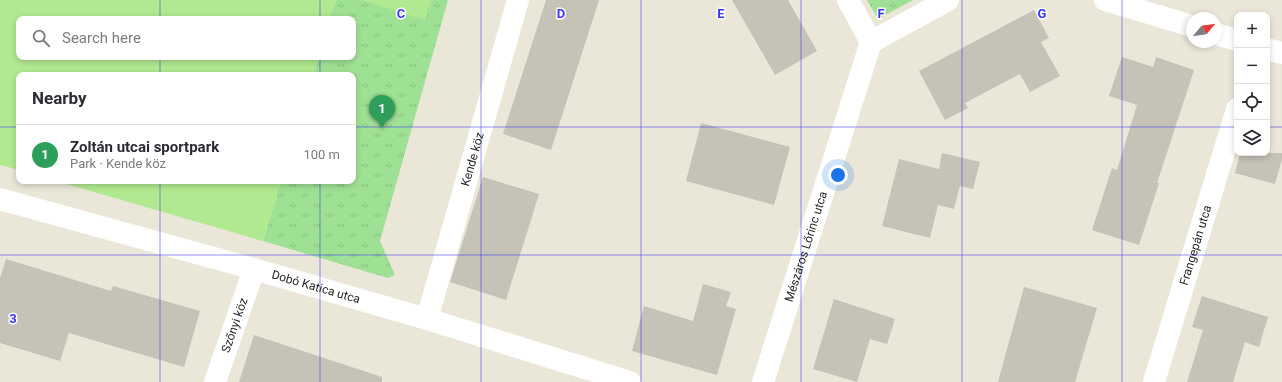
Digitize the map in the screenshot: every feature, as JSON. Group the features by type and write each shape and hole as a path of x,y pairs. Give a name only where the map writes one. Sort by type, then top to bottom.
{"street":[{"name":"Kende köz","path":"427,319 518,0"},
{"path":"848,0 871,42 948,0"},
{"path":"1105,0 1186,24"},
{"path":"1222,36 1234,39"},
{"name":"Mészáros Lőrinc utca","path":"763,382 871,42"},
{"path":"1270,50 1282,53"},
{"name":"Frangepán utca","path":"1154,382 1234,118"},
{"name":"Dobó Katica utca","path":"0,199 254,269 427,319 630,382"},
{"name":"Szőnyi köz","path":"215,382 254,269"}],"green space":[{"path":"0,0 336,0 331,16 16,16 16,60 318,60 314,72 16,72 16,169 0,165"},
{"path":"336,0 448,0 380,241 395,275 388,278 263,241 280,184 356,184 356,72 314,72 318,60 356,60 356,16 331,16"},
{"path":"361,0 431,0 425,20"},
{"path":"867,0 913,0 878,19"},
{"path":"66,184 280,184 263,241"}],"building":[{"path":"546,0 599,0 551,150 503,134"},
{"path":"732,0 788,0 817,51 775,75"},
{"path":"1034,10 1049,38 1041,42 1060,76 1030,92 1020,74 965,103 968,108 945,120 919,71"},
{"path":"1122,57 1153,67 1156,57 1194,70 1157,183 1159,183 1139,245 1092,230 1112,168 1117,170 1137,105 1109,96"},
{"path":"701,123 790,147 774,205 686,181"},
{"path":"942,153 980,162 973,189 960,186 954,209 938,205 930,238 882,226 899,159 939,169"},
{"path":"1270,153 1282,153 1282,159 1275,184 1235,173 1239,156 1270,156"},
{"path":"483,177 539,194 506,300 450,282"},
{"path":"6,259 111,291 113,286 200,311 184,367 69,333 60,361 0,343 0,278"},
{"path":"703,284 731,292 726,306 736,309 717,375 632,351 644,306 693,321"},
{"path":"1024,287 1097,308 1075,382 998,382"},
{"path":"1202,296 1268,317 1259,347 1245,342 1233,382 1187,382 1203,330 1192,327"},
{"path":"834,299 895,319 887,344 870,339 857,382 813,369"},
{"path":"254,335 382,377 382,382 239,382"}],"place":[{"name":"Zoltán utcai sportpark","path":"382,128"}]}
